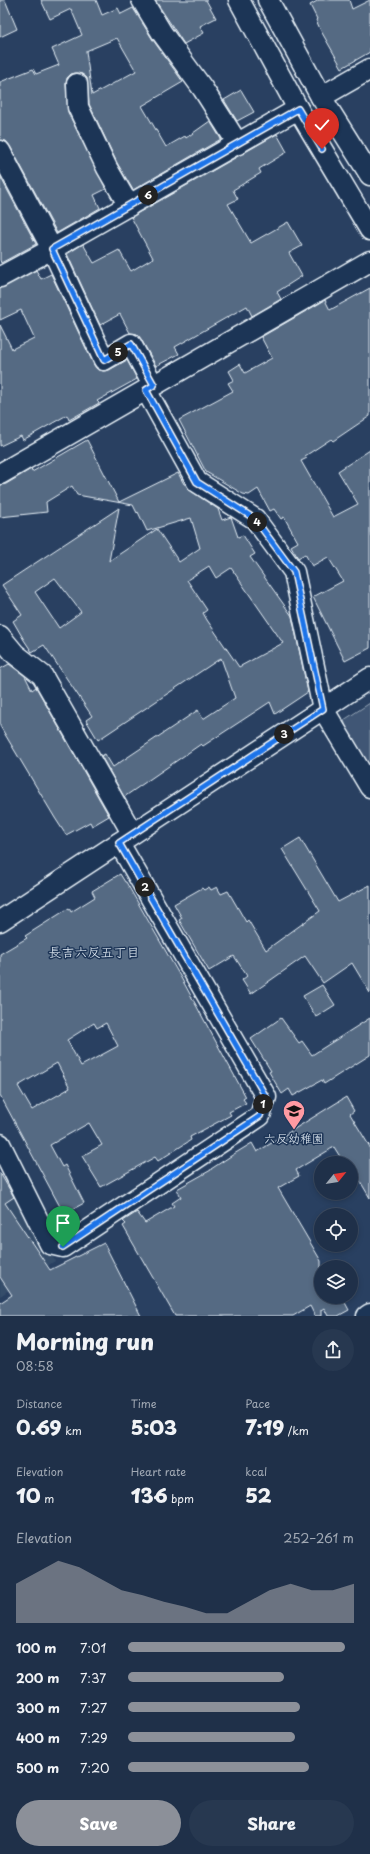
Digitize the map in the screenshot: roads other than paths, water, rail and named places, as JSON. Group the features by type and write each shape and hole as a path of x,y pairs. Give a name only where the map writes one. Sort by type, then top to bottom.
{"street":[{"path":"142,0 162,33 203,89 238,144"},
{"path":"238,0 298,109 370,230"},
{"path":"268,0 321,97 370,175"},
{"path":"321,97 370,69"},
{"path":"77,84 78,107 107,168 129,206"},
{"path":"0,277 129,206 298,109"},
{"path":"0,151 52,249 104,360 131,344 150,388 197,482 255,519 294,572 323,709 370,787"},
{"path":"0,474 370,261"},
{"path":"0,636 7,658 42,675 126,838 266,1097 260,1116 63,1247 50,1244 0,1144"},
{"path":"0,921 370,678"}],"place":[{"name":"六反幼稚園","path":"294,1130"}],"district":[{"name":"長吉六反五丁目","path":"94,951"}]}
